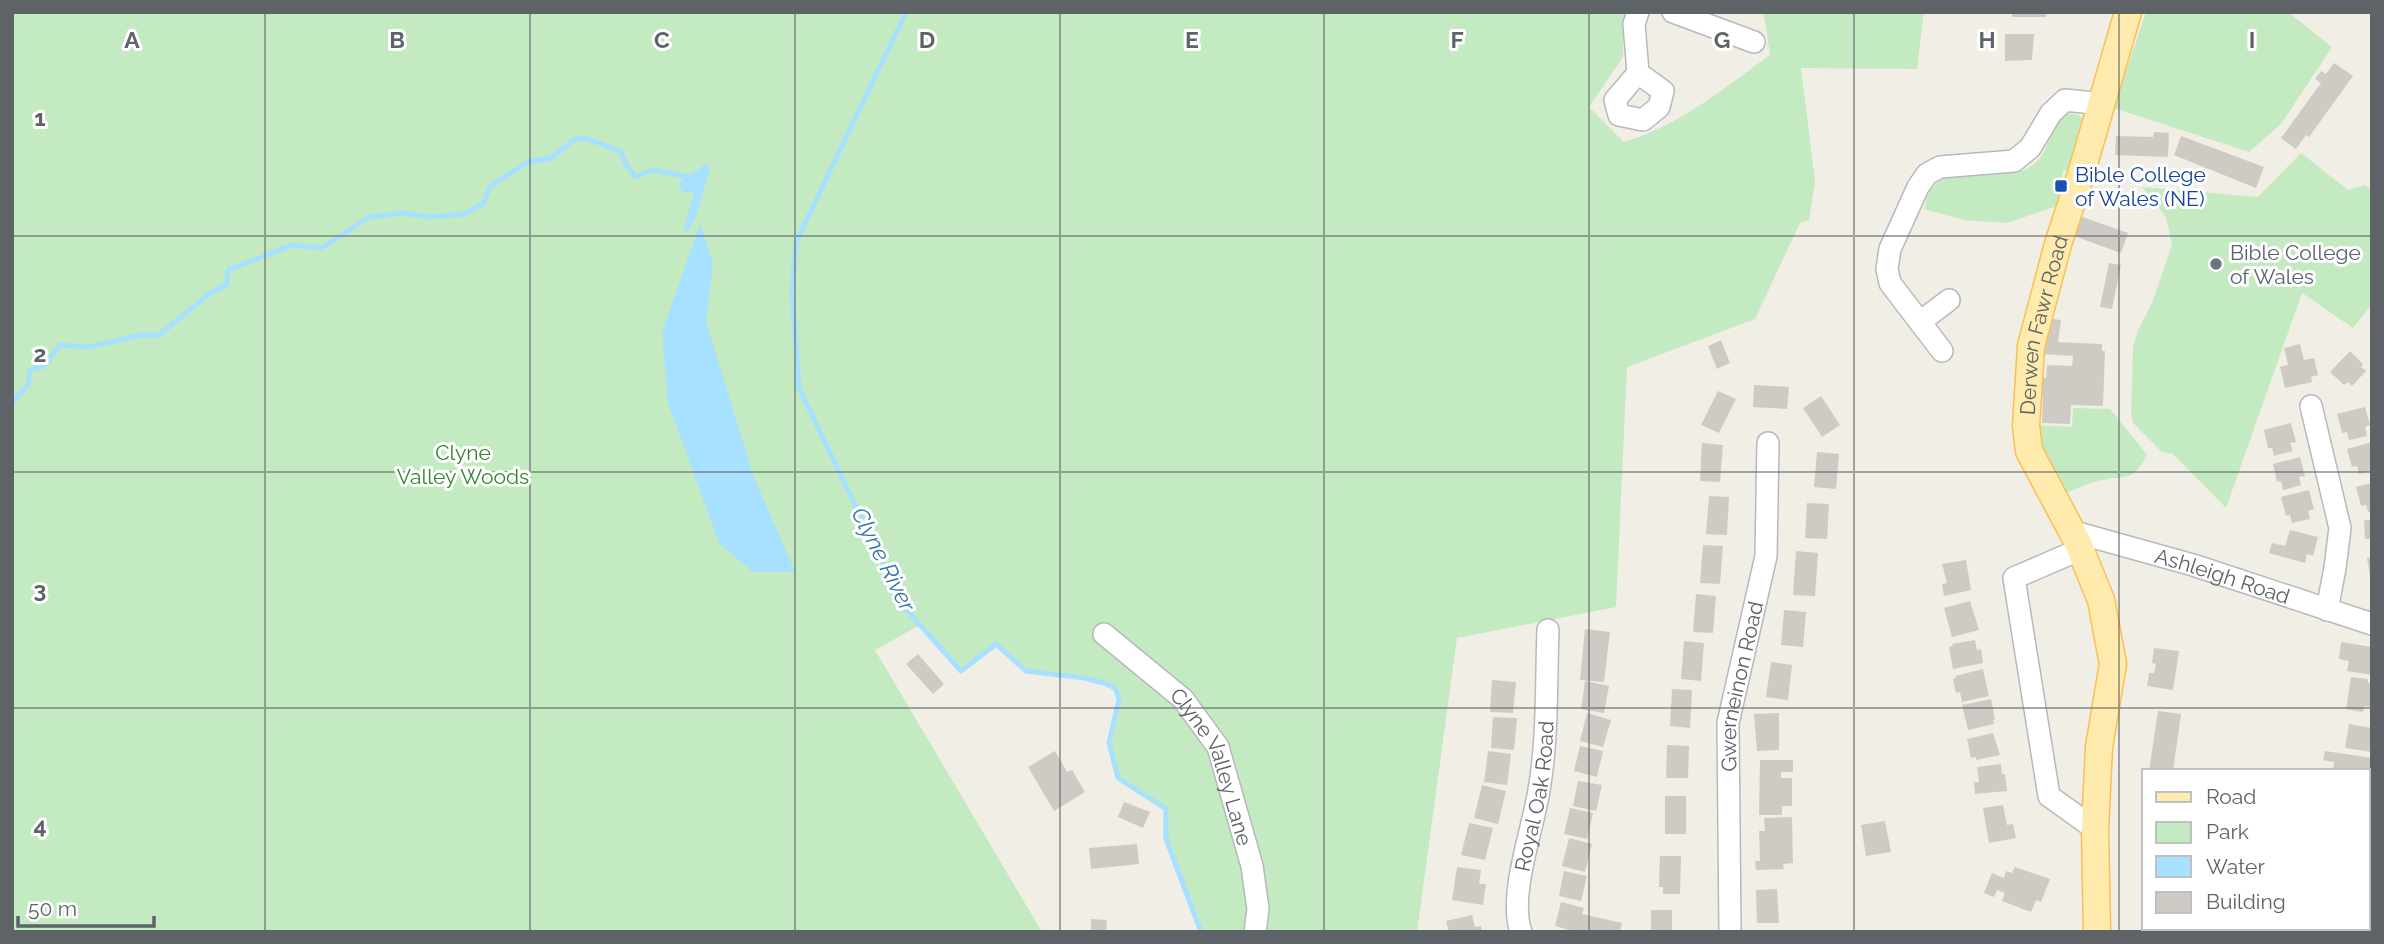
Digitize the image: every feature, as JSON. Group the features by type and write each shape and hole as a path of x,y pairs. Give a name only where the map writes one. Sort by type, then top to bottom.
{"main road":[{"name":"Derwen Fawr Road","path":"2097,932 2095,830 2099,747 2113,664 2101,600 2076,540 2029,452 2026,426 2031,346 2058,244 2102,104 2127,12"}],"street":[{"path":"1638,12 1634,23 1638,73"},
{"path":"1672,12 1754,42"},
{"path":"1942,351 1890,283 1886,269 1889,249 1918,187 1927,174 1940,167 2014,161 2030,148 2051,113 2065,100 2102,104"},
{"path":"1920,322 1949,300"},
{"path":"2311,406 2340,528 2336,568 2327,610"},
{"name":"Gwerneinon Road","path":"1730,932 1728,723 1766,556 1768,443"},
{"path":"2076,540 2014,578 2049,796 2095,830"},
{"name":"Ashleigh Road","path":"2076,540 2193,565 2372,624"},
{"name":"Royal Oak Road","path":"1521,932 1516,907 1539,790 1545,729 1538,658 1548,630"},
{"name":"Clyne Valley Lane","path":"1104,634 1183,699 1218,747 1252,866 1258,909 1255,932"}],"green space":[{"name":"Clyne Valley Woods","path":"12,12 1629,12 1623,37 1623,57 1589,107 1624,142 1682,116 1770,55 1764,15 1757,12 1924,12 1917,69 1801,68 1815,181 1809,220 1800,223 1755,319 1627,367 1616,607 1457,638 1417,932 1201,932 1166,839 1166,809 1118,778 1109,743 1119,699 1115,688 1084,678 1026,671 996,644 961,671 920,625 875,650 1042,932 12,932"},
{"path":"2146,12 2288,12 2332,47 2281,124 2249,152 2114,108"},
{"path":"2066,113 2079,115 2084,121 2071,170 2063,170 2063,204 2007,223 1964,220 1924,209 1931,189 1950,177 2015,172 2035,163 2041,157 2055,125"},
{"path":"2301,153 2348,190 2365,185 2372,190 2372,304 2353,328 2302,293 2226,508 2173,454 2162,452 2134,424 2131,417 2133,346 2152,303 2172,245 2166,217 2142,187 2258,197"},
{"path":"2073,408 2110,409 2147,455 2138,470 2129,476 2096,481 2059,496 2036,451 2035,425 2072,427"}],"water":[{"path":"706,163 710,168 696,217 689,230 683,231 694,193 683,192 678,184"},
{"path":"700,224 713,263 706,321 753,475 795,572 753,572 719,543 668,403 662,332"}],"building":[{"path":"2012,12 2046,12 2046,17 2012,17"},
{"path":"2005,34 2034,34 2032,60 2005,61"},
{"path":"2334,63 2353,76 2309,137 2306,135 2296,149 2281,138 2321,83 2315,79 2321,71 2326,74"},
{"path":"2154,132 2169,133 2168,157 2115,155 2116,136 2153,137"},
{"path":"2181,136 2264,167 2256,188 2174,155"},
{"path":"2077,215 2128,233 2121,253 2071,235"},
{"path":"2109,263 2121,265 2112,309 2100,307"},
{"path":"2044,318 2061,320 2058,342 2102,344 2102,351 2105,351 2103,406 2071,405 2070,424 2042,423 2043,397 2039,397 2040,378 2046,378 2047,365 2072,366 2073,356 2041,354"},
{"path":"1721,340 1730,363 1717,369 1708,346"},
{"path":"2300,344 2304,360 2314,358 2318,375 2311,377 2312,382 2285,388 2280,367 2288,365 2284,348"},
{"path":"2350,351 2366,371 2352,386 2348,382 2344,385 2330,372"},
{"path":"1754,385 1789,387 1787,409 1753,407"},
{"path":"1718,391 1736,399 1719,433 1701,425"},
{"path":"1821,396 1840,425 1822,437 1803,408"},
{"path":"2365,407 2370,425 2365,427 2367,436 2349,440 2347,432 2342,433 2337,414"},
{"path":"2291,423 2296,442 2290,443 2293,451 2274,456 2272,448 2268,448 2264,430"},
{"path":"2372,442 2372,471 2359,474 2357,466 2352,467 2347,449"},
{"path":"1702,443 1723,445 1720,482 1700,481"},
{"path":"1817,452 1839,454 1836,489 1814,487"},
{"path":"2300,457 2305,476 2299,477 2301,485 2283,490 2281,481 2277,482 2273,464"},
{"path":"2372,483 2372,511 2368,512 2366,505 2361,506 2356,487"},
{"path":"2309,490 2314,509 2308,511 2310,519 2292,523 2290,515 2286,516 2281,497"},
{"path":"1709,496 1729,497 1727,535 1706,534"},
{"path":"1807,503 1829,504 1827,539 1805,538"},
{"path":"2364,520 2372,520 2372,539 2365,539"},
{"path":"2290,530 2318,537 2313,556 2307,554 2305,563 2269,553 2272,543 2285,546"},
{"path":"1703,545 1723,546 1720,584 1700,583"},
{"path":"1796,551 1818,553 1815,596 1793,595"},
{"path":"2372,557 2372,576 2370,576 2367,558"},
{"path":"1966,560 1971,590 1944,596 1942,584 1947,583 1942,564"},
{"path":"1696,594 1716,596 1713,633 1693,632"},
{"path":"1970,601 1979,630 1952,637 1944,608"},
{"path":"1784,610 1806,612 1803,647 1781,645"},
{"path":"1585,629 1610,632 1604,682 1580,680"},
{"path":"1975,640 1977,650 1981,649 1983,663 1953,669 1949,647 1953,646 1952,644"},
{"path":"1684,641 1704,643 1701,681 1681,679"},
{"path":"2341,642 2372,647 2372,675 2347,671 2349,661 2339,659"},
{"path":"2154,648 2179,651 2173,690 2147,686 2149,673 2154,673 2156,664 2152,663"},
{"path":"918,654 944,684 933,694 906,664"},
{"path":"1771,662 1792,665 1788,700 1766,697"},
{"path":"1983,669 1989,696 1962,702 1960,692 1956,693 1953,679 1955,676"},
{"path":"2351,677 2368,679 2368,683 2372,683 2372,707 2364,706 2363,712 2346,709"},
{"path":"1492,680 1516,682 1513,713 1490,712"},
{"path":"1585,681 1609,686 1604,713 1581,709"},
{"path":"1672,689 1692,690 1690,728 1670,726"},
{"path":"1991,699 1994,724 1968,730 1962,705"},
{"path":"2158,711 2181,714 2173,769 2149,769"},
{"path":"1587,713 1611,720 1603,747 1580,741"},
{"path":"1779,713 1779,750 1757,751 1754,714"},
{"path":"1493,717 1517,718 1514,750 1491,748"},
{"path":"2349,724 2372,728 2372,752 2345,748"},
{"path":"1993,733 2000,755 1976,760 1976,757 1971,758 1967,739"},
{"path":"1667,745 1689,746 1688,778 1666,778"},
{"path":"1580,746 1603,751 1597,777 1574,771"},
{"path":"1055,751 1067,772 1072,770 1085,792 1054,811 1028,767"},
{"path":"1488,751 1511,754 1507,785 1484,782"},
{"path":"2325,751 2372,758 2372,782 2370,769 2333,769 2334,762 2323,760"},
{"path":"1760,760 1793,760 1793,772 1781,772 1781,778 1792,778 1792,806 1782,806 1782,815 1759,815"},
{"path":"2001,764 2007,791 1975,794 1974,782 1979,782 1977,767"},
{"path":"1578,781 1602,785 1596,811 1573,806"},
{"path":"1482,785 1506,791 1498,824 1474,818"},
{"path":"1665,796 1686,796 1686,834 1665,834"},
{"path":"1124,802 1150,812 1143,828 1118,817"},
{"path":"2003,805 2007,825 2013,824 2016,838 1989,843 1983,808"},
{"path":"1570,808 1593,813 1587,839 1564,834"},
{"path":"1792,817 1793,863 1783,864 1784,869 1756,870 1755,861 1760,861 1759,831 1765,831 1764,818"},
{"path":"1885,821 1891,852 1866,856 1861,825"},
{"path":"1469,823 1493,828 1485,860 1461,855"},
{"path":"1569,838 1592,844 1585,872 1562,866"},
{"path":"1137,844 1139,864 1091,869 1089,848"},
{"path":"1660,856 1681,856 1680,894 1663,894 1663,887 1659,887"},
{"path":"1457,867 1481,870 1479,884 1486,884 1483,905 1452,900"},
{"path":"2015,867 2050,879 2041,902 2036,900 2031,912 2002,901 2005,893 1997,890 1994,897 1984,893 1992,873 2004,878 2006,871 2012,873"},
{"path":"1564,871 1587,876 1581,901 1559,896"},
{"path":"1777,889 1779,923 1757,923 1756,890"},
{"path":"1561,902 1584,908 1582,914 1622,923 1620,932 1576,932 1555,926"},
{"path":"1651,910 1672,910 1672,932 1651,932"},
{"path":"1472,915 1475,927 1481,926 1482,932 1449,932 1446,921"},
{"path":"1091,919 1107,920 1106,932 1091,932"}],"waterway":[{"name":"Clyne River","path":"906,12 796,242 792,292 799,388 904,607 961,671 996,644 1026,671 1084,678 1115,688 1119,699 1109,743 1118,778 1166,809 1166,839 1201,932"},
{"path":"12,403 28,385 30,370 44,366 60,345 88,347 141,335 159,335 209,294 227,284 228,270 292,245 322,248 369,217 403,213 429,217 465,214 484,203 490,186 528,162 551,158 575,139 585,138 620,151 636,177 652,170 685,176"}],"place":[{"name":"Bible College of Wales (NE)","path":"2061,186"},
{"name":"Bible College of Wales","path":"2216,264"}]}
